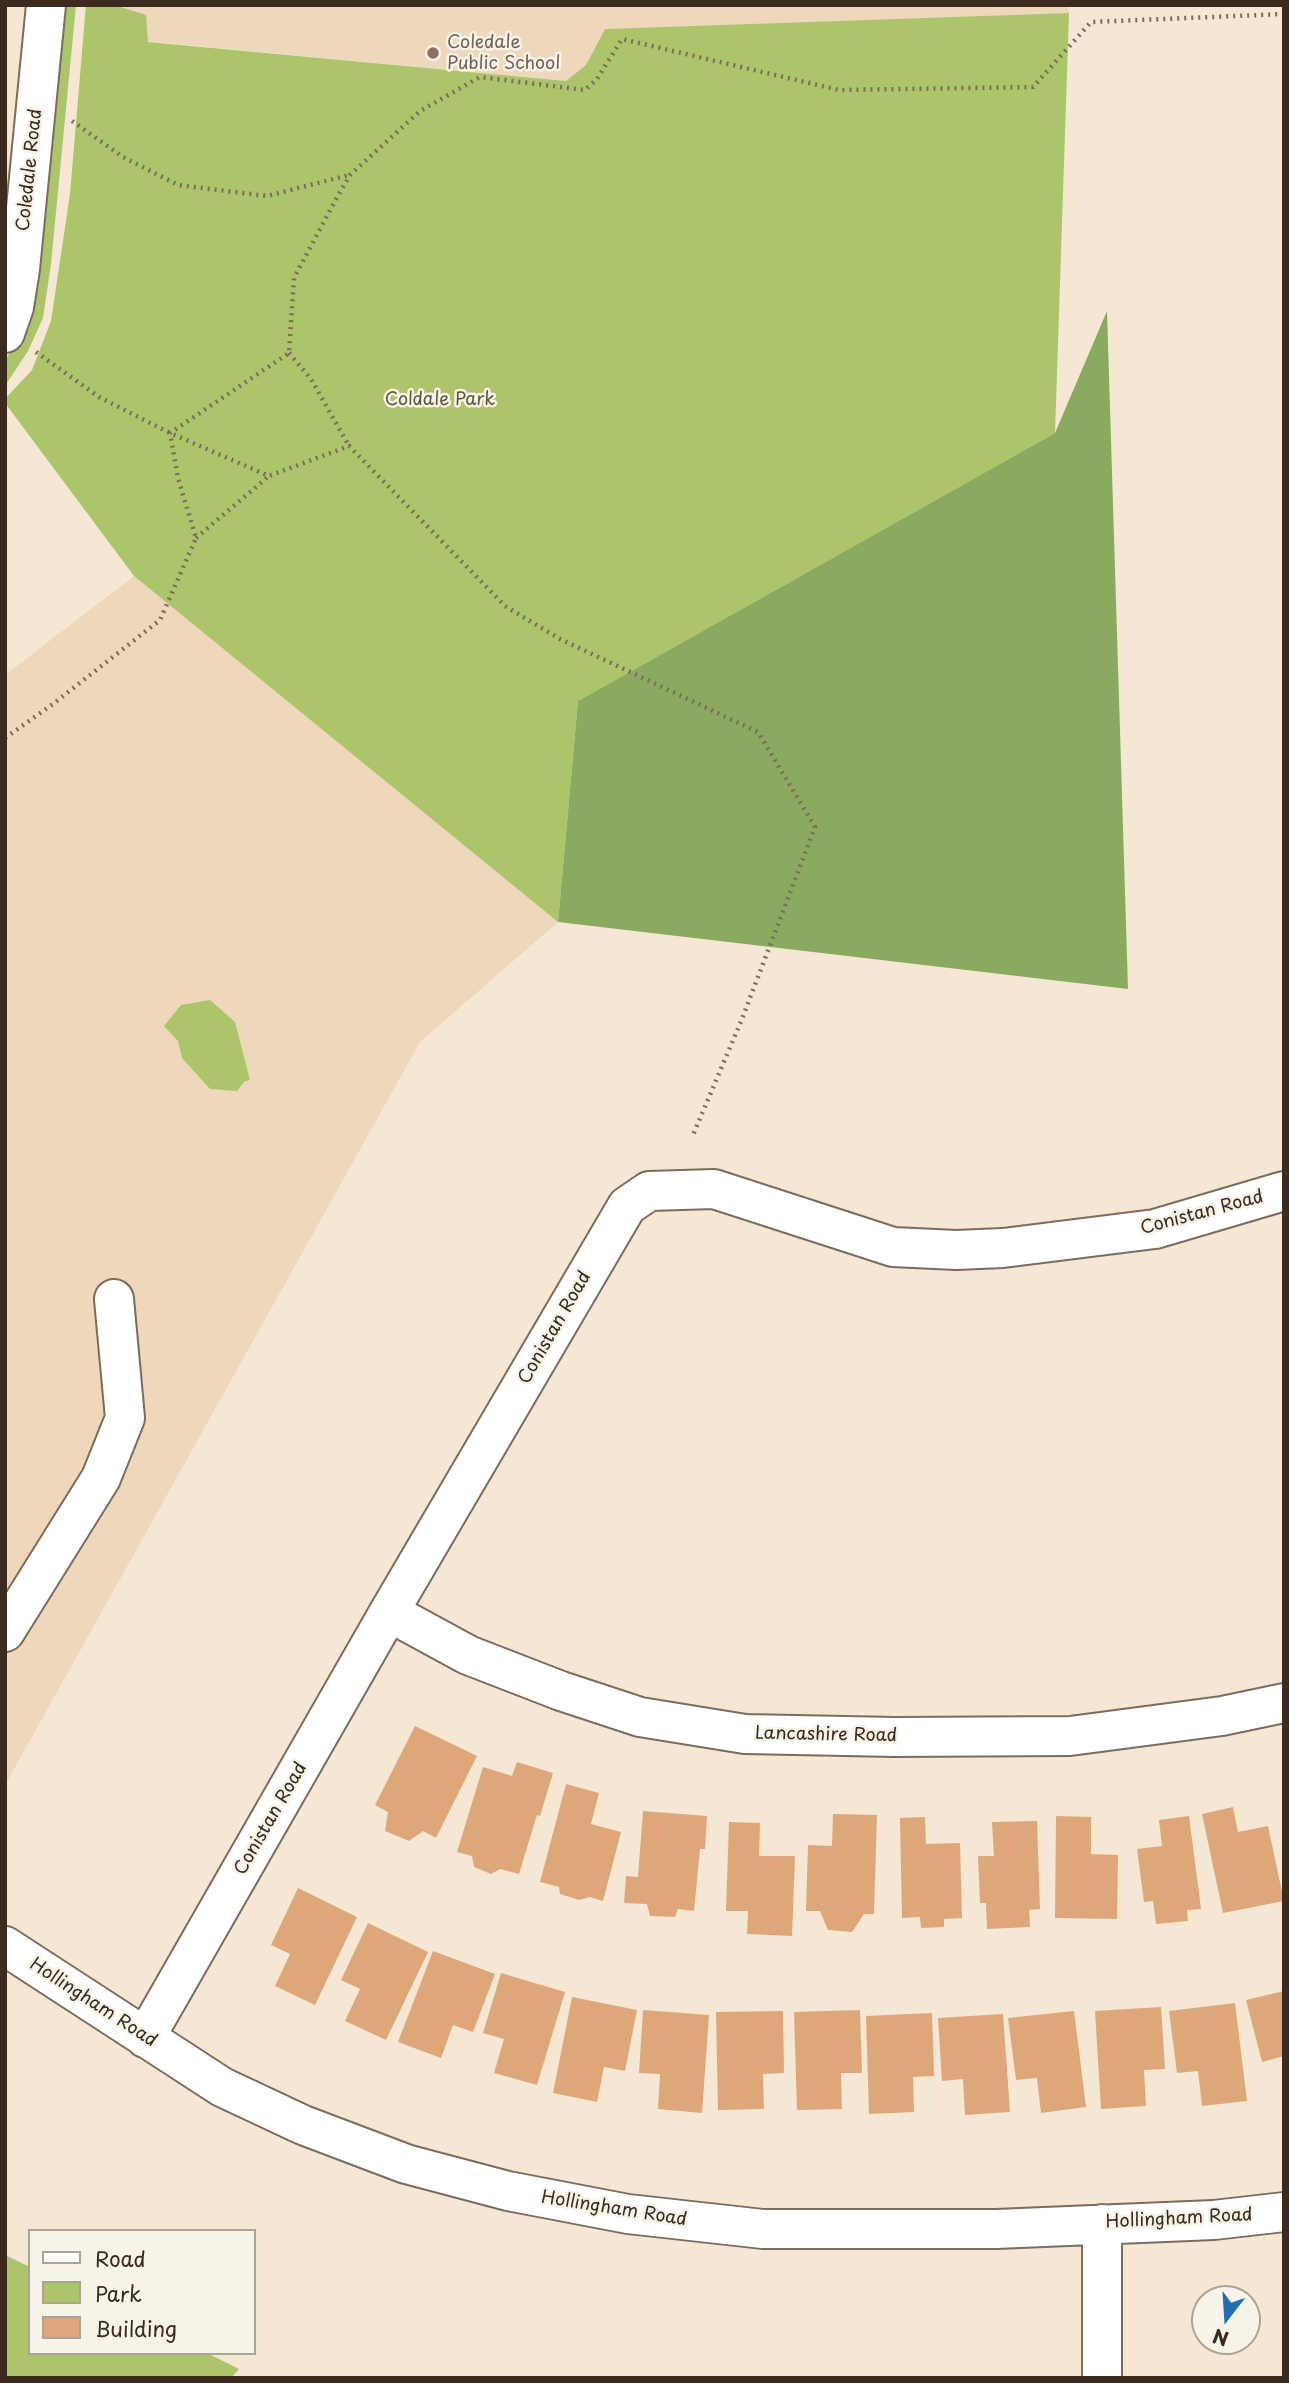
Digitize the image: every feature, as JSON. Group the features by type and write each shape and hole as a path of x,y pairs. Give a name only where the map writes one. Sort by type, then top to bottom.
{"street":[{"name":"Coledale Road","path":"19,342 14,307 46,5"},
{"name":"Conistan Road","path":"145,2038 389,1612 627,1206 649,1191 714,1189 893,1247 956,1250 1003,1248 1155,1228 1284,1191"},
{"path":"5,1632 101,1478 125,1418 114,1299"},
{"name":"Lancashire Road","path":"389,1612 468,1655 561,1691 640,1717 745,1734 1070,1736 1222,1716 1284,1703"},
{"name":"Hollingham Road","path":"5,1946 222,2087 303,2125 406,2164 521,2194 628,2214 763,2229 996,2230 1214,2220 1284,2211"},
{"path":"1102,2224 1102,2378"}],"path":[{"path":"692,1135 742,1018 815,827 758,732 560,639 505,606 349,446 311,379 289,353 294,278 350,175 420,111 480,77 584,90 597,79 622,40 839,90 1033,88 1091,22 1284,14"},
{"path":"69,119 123,157 178,185 267,197 350,175"},
{"path":"19,342 99,397 170,433 269,477"},
{"path":"170,433 289,353"},
{"path":"170,433 178,478 196,538"},
{"path":"5,738 160,620 196,538 269,477 349,446"}],"shaded area":[{"name":"Coledale Public School","path":"86,5 1069,5 1069,13 605,29 586,65 566,81 83,35"},
{"path":"134,576 558,922 420,1042 5,1785 5,675"}],"green space":[{"path":"60,5 76,5 51,264 43,318 28,351 5,386 5,361 17,340"},
{"name":"Coldale Park","path":"86,5 114,5 146,15 148,42 566,81 586,65 605,29 1069,13 1055,433 578,701 558,922 134,576 5,403 5,399 32,370 51,321 70,194"},
{"path":"1107,311 1128,989 558,922 578,701 1055,433"},
{"path":"210,1000 235,1022 250,1080 244,1082 237,1091 210,1089 182,1058 178,1041 164,1026 181,1005"},
{"path":"5,2255 28,2266 28,2355 211,2355 239,2369 231,2378 5,2378"}],"building":[{"path":"415,1726 477,1756 436,1838 423,1831 409,1841 385,1831 388,1812 375,1805"},
{"path":"517,1762 553,1773 519,1874 500,1869 491,1874 474,1867 472,1856 457,1852 483,1767 512,1776"},
{"path":"566,1784 599,1793 591,1824 621,1832 603,1901 590,1897 579,1900 560,1894 559,1887 540,1882"},
{"path":"1233,1807 1238,1832 1268,1826 1284,1901 1223,1913 1202,1814"},
{"path":"643,1811 707,1816 705,1849 700,1849 694,1911 678,1909 675,1917 650,1916 647,1904 624,1903 626,1876 638,1877"},
{"path":"833,1814 877,1815 874,1914 864,1914 852,1932 828,1930 820,1911 806,1911 808,1845 832,1846"},
{"path":"1056,1816 1091,1817 1091,1854 1118,1855 1117,1919 1055,1918"},
{"path":"1189,1816 1201,1909 1187,1910 1188,1921 1156,1924 1153,1901 1144,1902 1137,1849 1162,1846 1159,1820"},
{"path":"925,1817 926,1844 960,1843 962,1918 944,1919 944,1927 921,1928 920,1917 902,1918 900,1818"},
{"path":"1037,1821 1040,1909 1029,1910 1030,1927 987,1929 986,1903 980,1903 978,1856 994,1856 992,1822"},
{"path":"729,1822 760,1823 759,1856 795,1856 792,1936 747,1934 748,1911 726,1911"},
{"path":"298,1888 357,1917 315,2005 275,1986 290,1954 271,1945"},
{"path":"368,1923 428,1952 386,2040 345,2021 360,1989 341,1980"},
{"path":"433,1951 495,1974 473,2032 453,2025 441,2058 398,2042"},
{"path":"501,1973 565,1992 537,2085 494,2073 504,2039 483,2033"},
{"path":"1284,1991 1284,2056 1262,2062 1246,2000"},
{"path":"572,1997 637,2010 625,2071 604,2067 597,2102 553,2093"},
{"path":"1235,2003 1247,2101 1202,2106 1198,2071 1177,2073 1169,2011"},
{"path":"1161,2007 1165,2069 1144,2070 1146,2106 1101,2109 1095,2011"},
{"path":"643,2010 709,2015 702,2113 658,2109 660,2074 639,2073"},
{"path":"860,2010 862,2073 841,2073 842,2109 797,2110 794,2012"},
{"path":"783,2011 784,2073 763,2074 764,2109 718,2110 716,2012"},
{"path":"1074,2011 1086,2107 1041,2113 1037,2078 1016,2080 1008,2018"},
{"path":"932,2013 934,2076 913,2077 914,2112 869,2114 866,2016"},
{"path":"1003,2014 1010,2112 965,2115 963,2079 942,2081 938,2018"}],"place":[{"name":"Coledale Public School","path":"433,53"}]}
